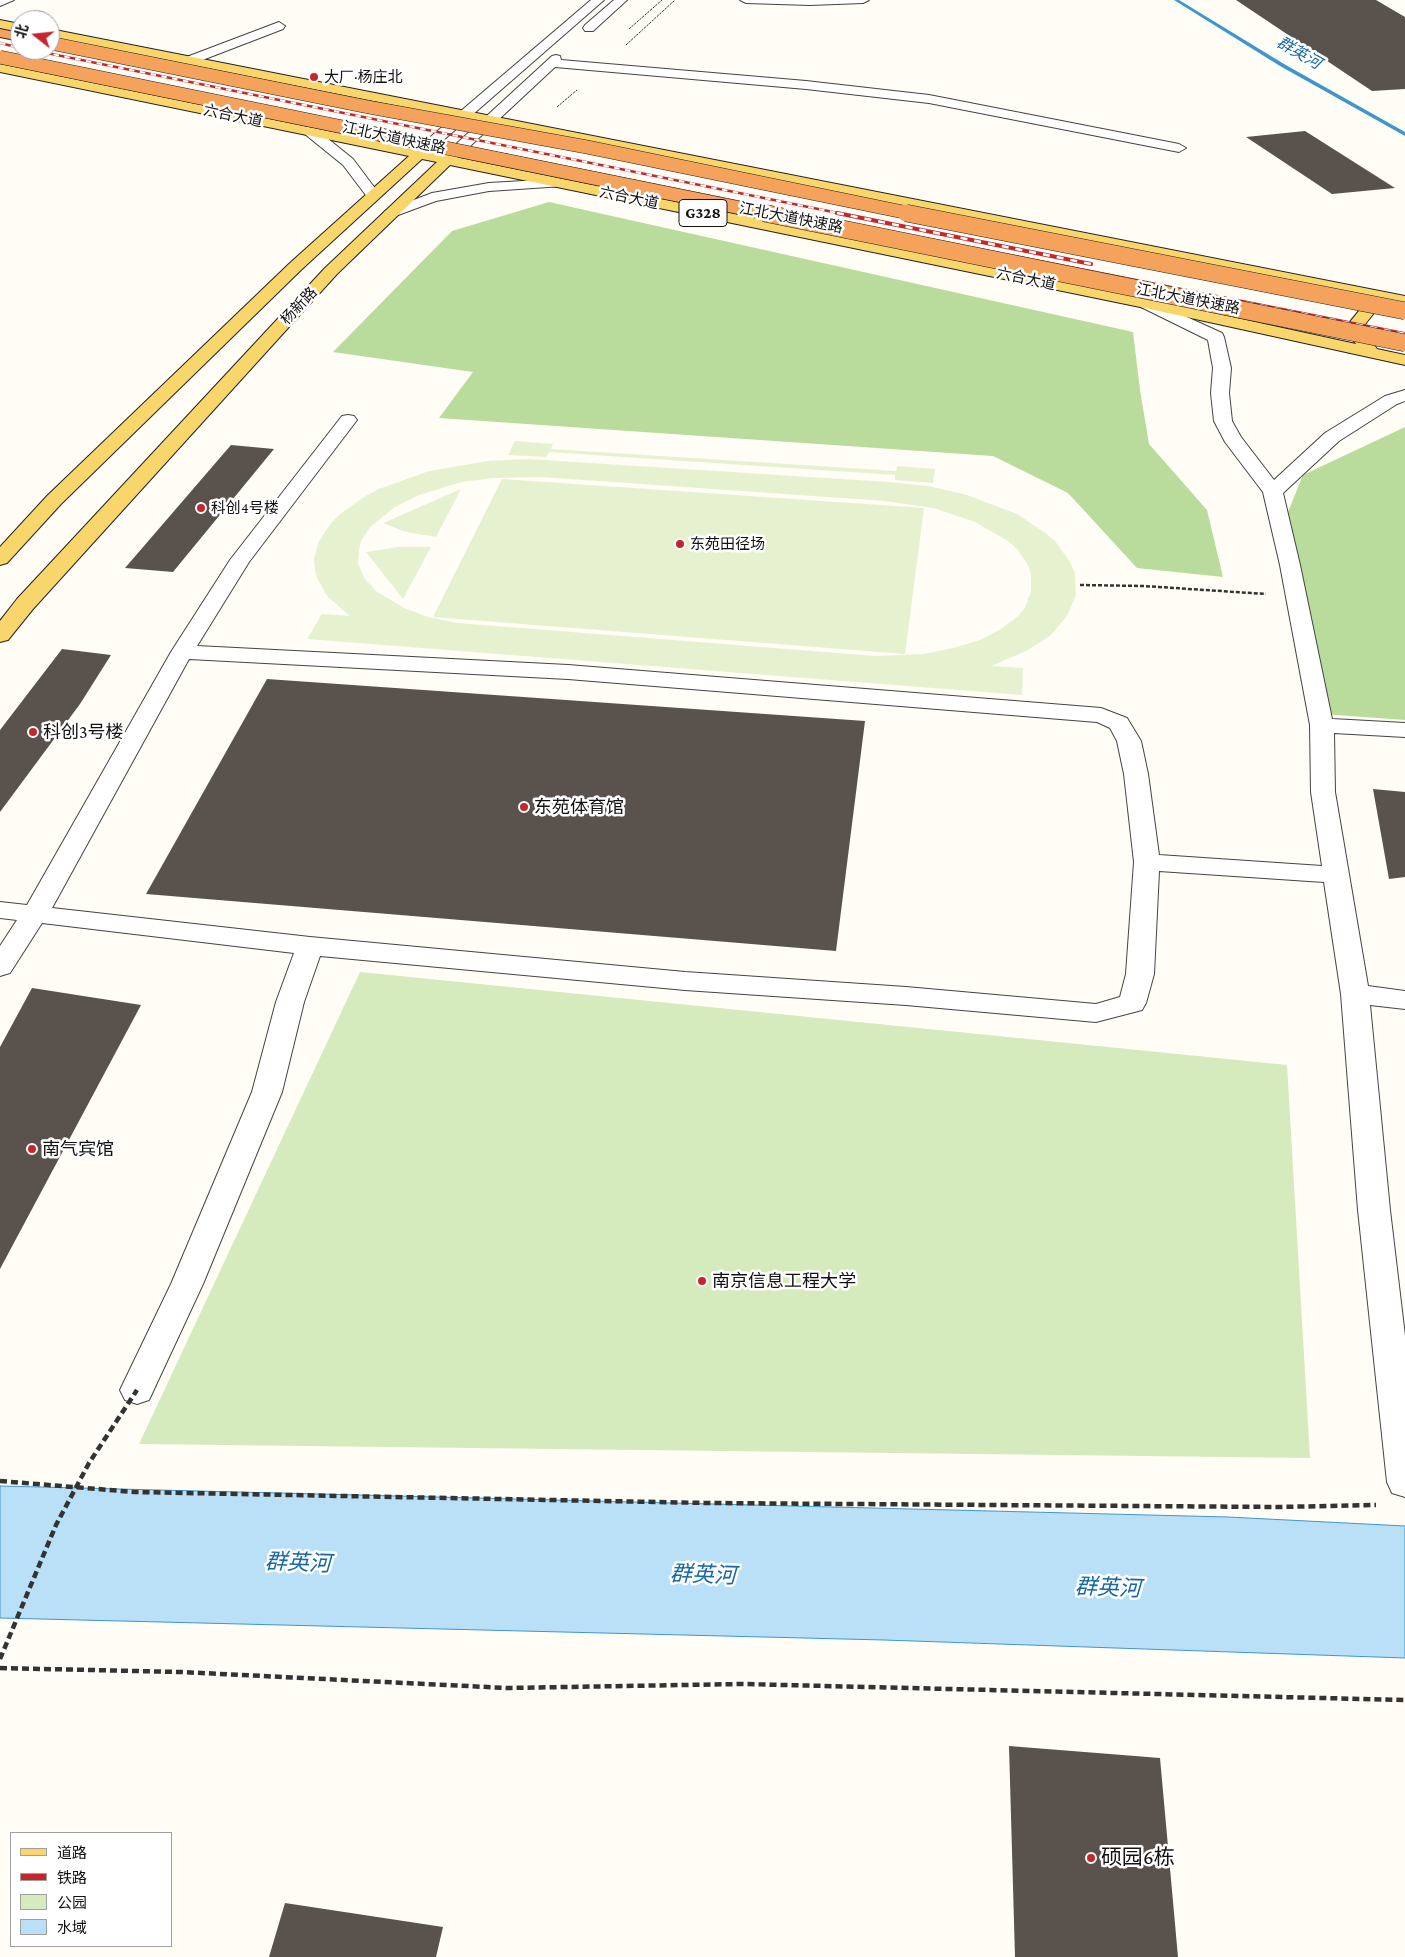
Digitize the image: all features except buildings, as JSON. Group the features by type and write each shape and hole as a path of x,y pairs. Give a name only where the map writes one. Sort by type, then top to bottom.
{"highway":[{"name":"江北大道快速路","path":"60,45 368,107 587,147 827,197 1405,311"},
{"name":"江北大道快速路","path":"0,56 1405,343"}],"main road":[{"path":"60,36 493,119 1405,302"},
{"name":"六合大道","path":"0,68 1145,303 1405,360"},
{"name":"杨新路","path":"0,559 54,500 296,266 418,154"},
{"name":"杨新路","path":"0,635 25,604 324,279 447,160"},
{"path":"1371,353 1353,328 1369,308 1405,302"}],"street":[{"path":"0,3 8,0"},
{"name":"杨新路","path":"418,154 466,115 598,0"},
{"path":"580,37 621,0"},
{"path":"746,0 810,2 862,0"},
{"path":"188,60 278,26"},
{"name":"杨新路","path":"447,160 566,50"},
{"path":"552,63 806,85 929,99 1179,148"},
{"path":"311,132 348,162 373,195"},
{"path":"390,214 432,197 489,187 558,183"},
{"path":"1145,303 1216,338 1222,368 1220,393 1223,421 1232,438 1273,492 1322,725 1322,792 1356,994 1374,1210 1405,1482"},
{"path":"1273,492 1332,437 1390,400 1405,395"},
{"path":"0,967 35,914 182,652 240,560 348,420"},
{"path":"0,910 310,946 685,981 906,996 1037,1009 1096,1012 1132,1003 1140,974 1147,862 1136,774 1128,740 1120,723 1101,715 568,672 182,652"},
{"path":"1322,725 1405,730"},
{"path":"1147,862 1336,875"},
{"path":"137,1390 187,1284 267,1092 290,1002 310,946"},
{"path":"1356,994 1405,1000"}],"path":[{"path":"1080,585 1144,586 1266,594"},
{"path":"0,1659 56,1525 89,1464 137,1390"},
{"path":"0,1480 134,1492 698,1503 1259,1507 1386,1505"},
{"path":"0,1668 181,1672 506,1688 743,1684 1405,1700"}],"green space":[{"path":"549,202 1133,332 1149,444 1207,510 1223,577 1137,568 1068,493 993,456 439,418 473,372 333,352 452,231"},
{"path":"1405,427 1405,720 1309,713 1279,534 1303,475"},
{"path":"515,441 553,444 551,449 896,471 897,466 935,469 933,483 895,480 895,475 549,452 546,457 508,455"},
{"path":"528,459 928,486 967,495 1017,514 1044,532 1055,541 1070,562 1075,573 1076,595 1067,616 1050,636 1026,651 991,666 1023,668 1022,695 307,639 322,614 350,616 327,596 317,578 314,559 319,541 331,523 340,514 379,489 429,471 488,461","holes":["541,477 885,501 933,508 975,522 1008,541 1017,549 1028,565 1031,574 1031,591 1025,608 1001,629 980,640 924,654 876,656 457,623 428,617 404,608 376,591 364,578 358,563 361,541 370,527 395,507 419,495 462,482 493,478"]},
{"path":"502,479 924,508 905,654 433,617"},
{"path":"461,489 436,537 406,532 383,523"},
{"path":"398,547 431,547 403,599 366,552"},
{"path":"360,972 1287,1065 1310,1458 139,1444"}],"water":[{"path":"0,1486 1228,1517 1405,1526 1405,1658 884,1640 0,1618"}],"waterway":[{"name":"群英河","path":"1176,0 1282,65 1405,134"}],"railway":[{"path":"0,43 10,46"},
{"path":"0,53 800,214"},
{"path":"60,56 843,214"},
{"path":"793,213 1405,334"},
{"path":"837,213 1091,264"}],"place":[{"name":"大厂·杨庄北","path":"314,77"},
{"name":"科创4号楼","path":"201,508"},
{"name":"东苑田径场","path":"680,544"},
{"name":"科创3号楼","path":"33,732"},
{"name":"东苑体育馆","path":"524,807"},
{"name":"南气宾馆","path":"32,1149"},
{"name":"南京信息工程大学","path":"702,1281"},
{"name":"硕园6栋","path":"1091,1858"}]}
